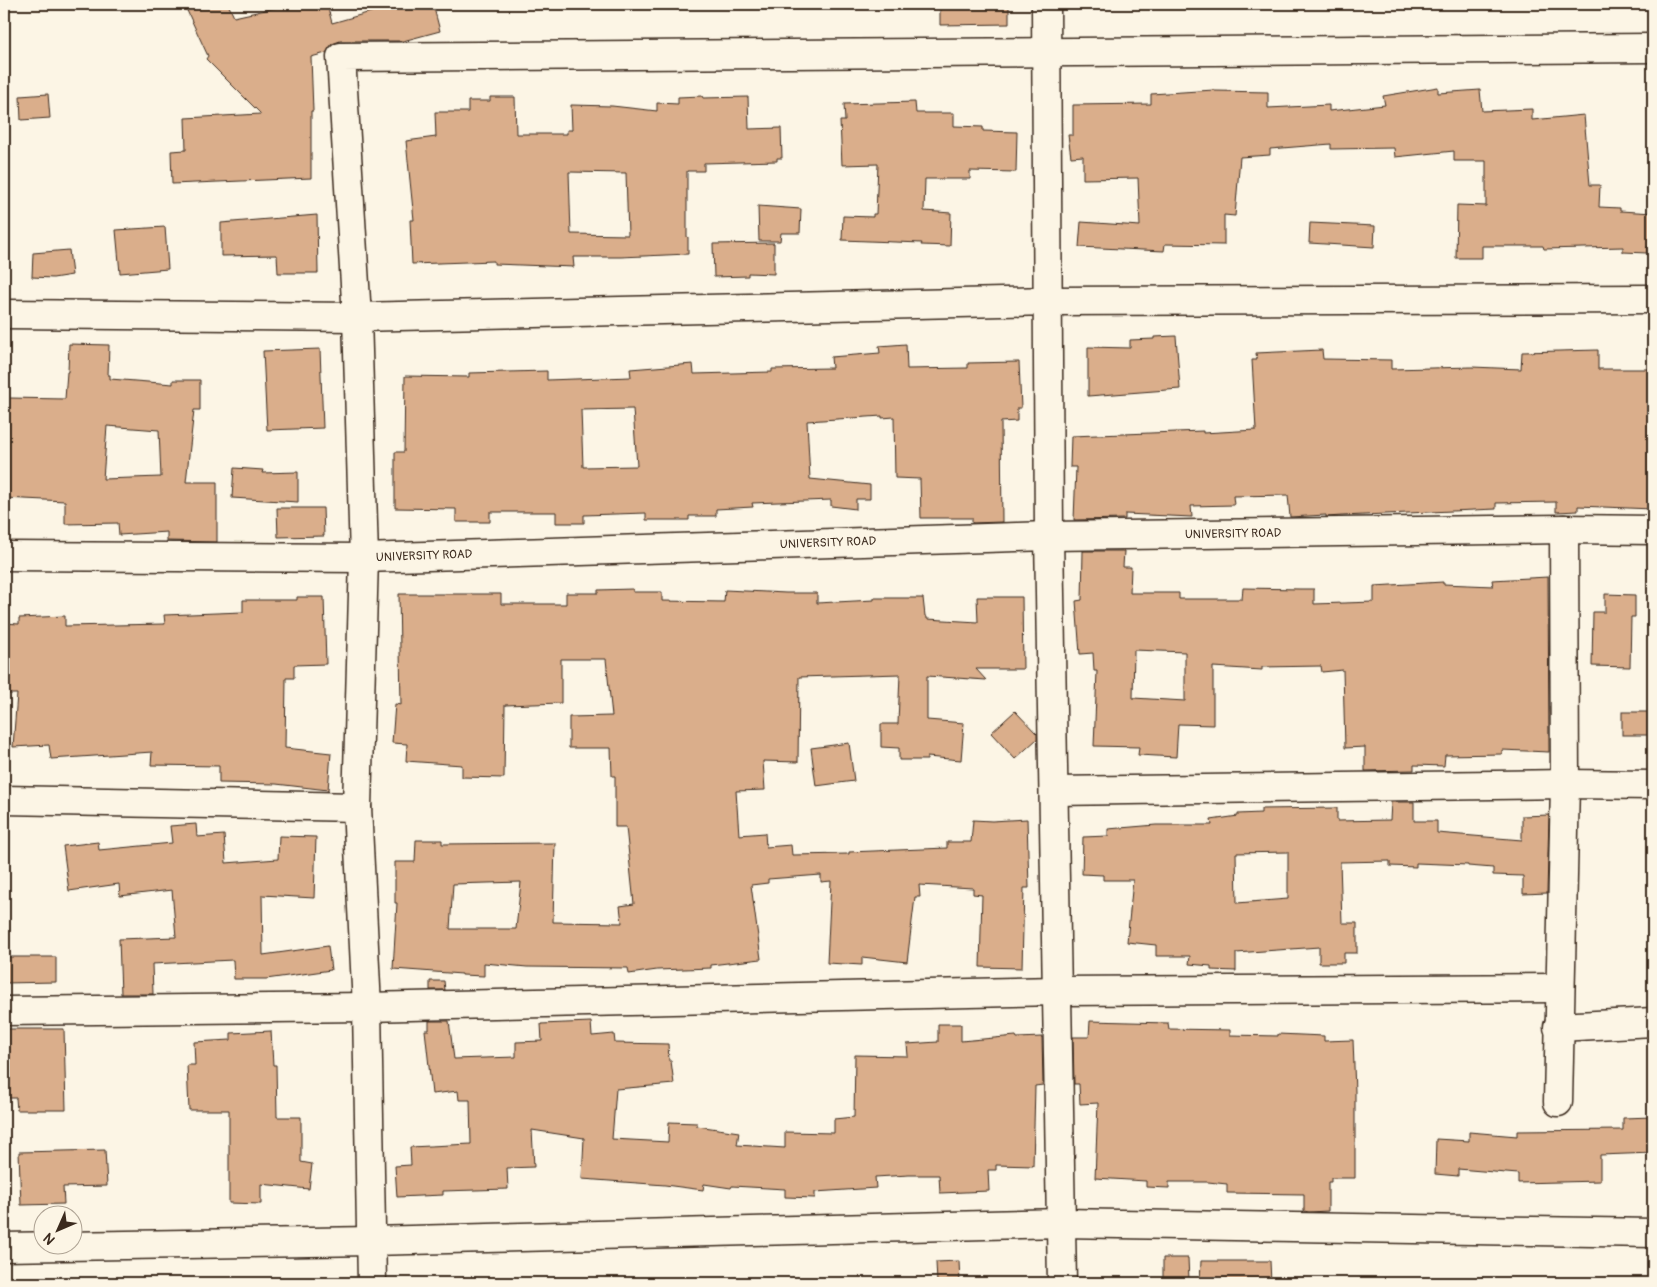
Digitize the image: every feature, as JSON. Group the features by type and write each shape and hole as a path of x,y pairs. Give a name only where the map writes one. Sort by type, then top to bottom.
{"street":[{"path":"1046,4 1049,536 1062,1283"},
{"path":"372,1283 367,1007 357,807 364,558 357,317 341,57 1653,48"},
{"path":"4,314 357,317 1048,301 1653,299"},
{"path":"1558,1102 1558,1027 1565,784 1564,529"},
{"name":"UNIVERSITY ROAD","path":"4,556 364,558 1049,536 1564,529 1653,530"},
{"path":"1054,791 1565,784 1653,785"},
{"path":"4,800 357,807"},
{"path":"4,1011 367,1007 1058,991 1560,988"},
{"path":"1558,1027 1653,1022"},
{"path":"4,1247 372,1241 1062,1223 1653,1233"}],"building":[{"path":"184,4 228,4 234,17 293,4 327,4 332,23 399,4 433,4 440,31 403,41 340,41 332,44 326,53 311,57 313,111 311,111 311,178 172,184 171,151 186,150 185,118 261,114 206,59 208,56"},
{"path":"940,4 1009,4 1009,24 940,25"},
{"path":"1438,87 1438,93 1480,90 1482,111 1532,109 1532,120 1584,115 1590,185 1600,185 1599,207 1620,208 1620,211 1653,213 1653,247 1647,247 1647,253 1623,252 1623,247 1544,249 1543,246 1482,246 1482,258 1456,258 1457,205 1486,206 1486,161 1454,161 1454,151 1395,157 1394,148 1331,149 1331,144 1270,149 1270,155 1240,157 1235,216 1224,215 1224,245 1165,244 1164,251 1079,247 1081,222 1140,226 1138,178 1083,179 1083,156 1071,157 1068,135 1073,135 1073,105 1151,104 1151,94 1214,90 1268,92 1268,108 1329,105 1329,111 1385,105 1383,96"},
{"path":"48,94 50,118 21,120 20,96"},
{"path":"490,97 515,97 516,134 567,134 567,130 572,130 571,105 612,106 657,111 657,103 678,104 678,97 748,97 749,129 781,128 782,158 777,158 777,161 704,163 704,171 687,171 688,254 573,257 574,267 494,264 494,261 412,264 410,220 414,220 406,141 436,137 435,112 468,112 468,101 490,101","holes":["569,172 626,173 628,235 571,234"]},
{"path":"915,102 916,113 954,113 954,126 983,127 983,131 1017,132 1016,172 970,171 970,179 925,179 924,211 951,213 950,246 842,240 843,216 873,217 873,214 876,214 878,164 842,165 840,121 845,121 844,104"},
{"path":"758,206 801,209 800,233 781,233 780,241 759,241"},
{"path":"317,215 318,273 278,273 277,255 221,256 221,223"},
{"path":"1310,223 1375,226 1374,247 1309,243"},
{"path":"165,227 168,269 120,273 116,230"},
{"path":"774,243 774,274 748,273 748,276 714,277 713,244"},
{"path":"69,250 72,275 53,278 32,277 33,253"},
{"path":"1176,336 1180,389 1088,396 1088,347 1130,348 1130,340"},
{"path":"69,344 109,345 108,375 110,375 110,379 173,384 173,380 200,380 200,410 194,410 186,482 217,482 217,542 167,541 167,532 119,535 118,523 65,524 65,501 4,498 4,432 8,433 9,398 65,399","holes":["107,426 159,430 161,477 103,479"]},
{"path":"906,344 907,369 968,368 968,363 1019,362 1021,408 1017,408 1017,421 1001,422 1002,522 972,523 972,518 921,518 920,479 895,478 894,417 882,418 882,416 807,421 810,479 870,485 870,499 856,499 856,509 831,506 831,500 752,503 753,507 716,509 716,516 689,516 689,520 646,520 646,513 584,515 584,523 556,523 556,512 490,512 490,522 456,522 456,509 395,508 395,452 404,452 405,376 469,377 469,373 547,371 547,380 631,377 630,369 693,364 694,374 772,372 772,369 832,368 831,357 880,353 879,346","holes":["633,409 637,466 583,467 581,410"]},
{"path":"320,349 323,428 267,430 263,351"},
{"path":"1322,350 1323,359 1391,360 1391,369 1472,367 1521,369 1522,352 1598,350 1598,369 1650,369 1653,509 1578,506 1578,511 1556,512 1556,502 1496,503 1496,509 1290,517 1288,495 1233,496 1234,505 1191,506 1192,517 1125,514 1125,519 1074,520 1076,467 1070,467 1071,436 1256,430 1252,360 1257,360 1256,353"},
{"path":"234,468 263,470 262,473 298,472 298,502 232,498"},
{"path":"277,508 323,508 324,536 278,537"},
{"path":"1083,551 1124,551 1123,567 1131,567 1130,593 1179,593 1179,599 1242,599 1243,588 1314,589 1314,604 1374,602 1374,586 1443,582 1443,584 1493,586 1492,580 1548,577 1549,752 1502,750 1502,754 1445,755 1444,766 1414,765 1414,770 1365,771 1365,747 1345,748 1343,670 1322,672 1321,666 1262,667 1262,670 1213,667 1213,725 1178,724 1176,757 1138,755 1139,747 1094,746 1097,671 1094,671 1093,653 1080,654 1076,601 1082,600","holes":["1134,650 1185,652 1185,701 1133,698"]},
{"path":"633,589 633,592 662,592 662,601 724,602 725,590 817,593 817,603 874,600 874,598 923,598 927,619 978,622 977,597 1022,597 1023,669 976,669 986,680 927,676 927,720 964,723 961,760 927,757 927,760 899,760 899,748 881,747 881,724 898,724 900,674 799,677 798,762 763,761 765,790 736,791 739,835 765,833 766,847 791,845 792,855 849,854 849,852 947,848 947,842 971,842 973,820 1027,819 1029,888 1024,888 1022,968 980,967 982,895 973,894 973,888 919,885 920,897 915,897 907,962 862,957 862,965 827,963 831,881 821,882 821,875 768,879 768,883 751,885 761,959 711,965 711,968 657,970 629,974 628,968 527,967 484,963 484,976 393,969 397,903 395,903 395,862 415,862 416,840 442,840 442,844 555,843 553,922 622,923 620,906 634,904 626,827 615,827 615,776 612,776 611,748 569,748 569,717 612,716 606,659 561,659 561,703 505,705 504,778 462,777 462,765 406,761 407,744 392,743 395,704 401,705 399,594 501,594 501,604 566,604 566,593 598,593 598,590","holes":["521,882 516,929 450,929 453,884"]},
{"path":"1605,594 1635,595 1635,617 1631,617 1630,667 1592,666 1593,612 1605,612"},
{"path":"297,597 324,597 326,664 294,665 294,678 286,678 285,748 331,753 328,790 276,784 219,783 219,766 151,765 152,752 51,759 49,745 13,747 17,694 4,694 4,623 19,624 19,618 65,616 65,626 165,624 164,615 243,612 243,600 297,600"},
{"path":"1015,711 1037,734 1037,739 1015,759 991,733"},
{"path":"1622,712 1648,712 1648,735 1622,735"},
{"path":"849,743 854,781 816,786 811,748"},
{"path":"1391,802 1414,802 1414,821 1437,821 1437,833 1522,840 1522,816 1549,815 1547,893 1523,894 1523,876 1493,875 1493,868 1416,863 1416,867 1390,866 1390,861 1340,862 1342,923 1357,923 1357,953 1344,953 1344,963 1319,963 1319,947 1236,953 1236,971 1211,970 1211,966 1189,964 1190,956 1156,956 1156,945 1127,942 1133,880 1103,880 1103,875 1082,874 1083,837 1108,836 1108,829 1156,825 1212,825 1211,820 1238,816 1238,814 1261,813 1261,809 1337,808 1337,821 1390,820","holes":["1288,852 1288,899 1237,903 1236,853"]},
{"path":"196,824 197,837 224,835 226,863 278,859 279,836 316,837 314,898 262,895 263,955 328,946 331,970 266,979 234,979 233,960 152,964 153,994 121,994 119,939 176,937 172,890 120,896 119,884 69,891 63,846 98,842 99,850 172,843 170,826"},
{"path":"4,957 56,957 56,982 4,983"},
{"path":"430,981 444,981 445,990 430,990"},
{"path":"429,1021 449,1021 454,1059 516,1057 516,1042 542,1041 541,1024 591,1022 592,1036 614,1034 615,1043 668,1044 669,1061 671,1061 674,1084 616,1089 612,1139 668,1142 669,1122 697,1123 697,1126 739,1132 737,1145 785,1148 785,1132 834,1133 834,1119 854,1117 855,1055 908,1056 907,1044 938,1042 938,1024 961,1024 961,1041 1016,1036 1017,1038 1042,1037 1043,1085 1035,1086 1033,1166 996,1165 996,1170 988,1170 989,1191 940,1193 939,1175 909,1175 875,1177 876,1188 815,1192 815,1198 785,1197 785,1189 732,1186 731,1188 704,1184 703,1190 665,1185 582,1179 584,1138 532,1130 534,1167 507,1168 508,1189 443,1191 443,1195 397,1197 395,1166 411,1165 410,1147 471,1144 470,1100 459,1100 458,1091 432,1094 425,1030 429,1030"},
{"path":"1090,1021 1168,1023 1169,1029 1230,1030 1230,1035 1278,1036 1278,1034 1324,1036 1324,1041 1353,1040 1355,1178 1331,1178 1331,1182 1328,1182 1328,1211 1309,1212 1304,1211 1304,1194 1227,1193 1227,1184 1208,1182 1169,1182 1169,1188 1146,1187 1146,1181 1095,1178 1098,1103 1080,1104 1079,1084 1074,1084 1073,1037 1089,1037"},
{"path":"4,1029 64,1029 66,1110 17,1110 16,1098 4,1098"},
{"path":"271,1031 273,1065 276,1065 277,1117 301,1117 301,1162 312,1164 309,1189 261,1184 261,1204 229,1203 229,1110 189,1110 187,1065 195,1065 194,1042 231,1040 231,1033"},
{"path":"1653,1117 1653,1153 1600,1155 1600,1181 1518,1183 1518,1174 1458,1169 1458,1176 1435,1174 1436,1139 1469,1141 1469,1132 1517,1136 1517,1131 1623,1130 1623,1118"},
{"path":"105,1150 107,1186 63,1187 64,1204 21,1205 19,1152"},
{"path":"1163,1258 1188,1258 1189,1280 1163,1280"},
{"path":"959,1261 960,1283 937,1283 936,1262"},
{"path":"1201,1261 1270,1261 1271,1283 1200,1283"}]}
